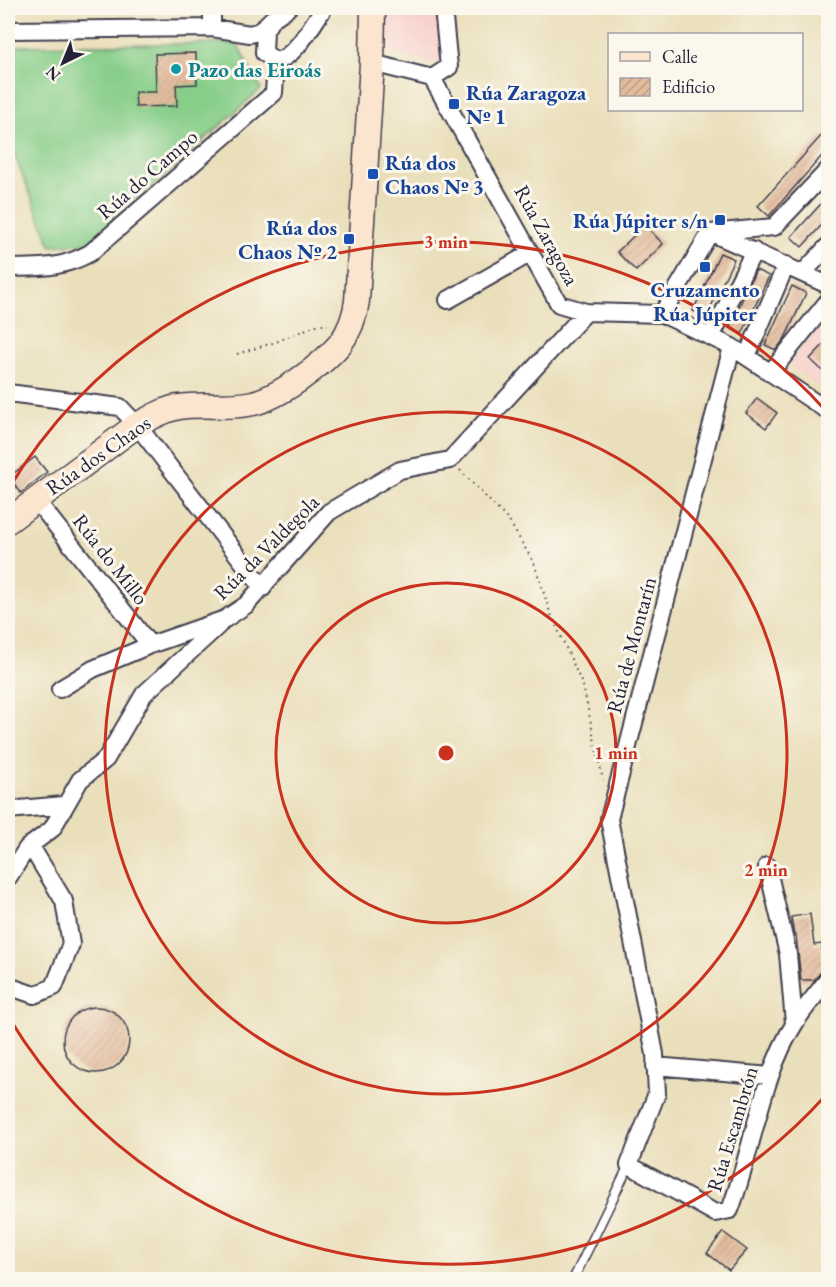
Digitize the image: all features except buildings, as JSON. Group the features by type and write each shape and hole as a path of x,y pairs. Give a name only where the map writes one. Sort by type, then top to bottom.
{"street":[{"path":"212,8 212,28"},
{"path":"8,30 212,28 250,34 260,31 288,8"},
{"path":"239,32 270,57 284,60 324,8"},
{"name":"Rúa dos Chaos","path":"8,521 137,425 159,413 180,407 253,403 271,397 328,356 341,342 350,325 357,301 372,63 373,8"},
{"path":"372,63 432,78 449,67 442,8"},
{"name":"Rúa do Campo","path":"8,268 50,267 73,263 90,253 274,93 266,30 272,19"},
{"name":"Rúa Zaragoza","path":"432,78 559,304 586,312 662,314 732,347 828,411"},
{"path":"710,233 774,227 828,170"},
{"path":"710,233 828,285"},
{"path":"662,314 710,233"},
{"path":"803,273 828,246"},
{"path":"711,337 754,251"},
{"path":"448,300 531,253"},
{"path":"747,356 786,265"},
{"path":"771,372 828,301"},
{"path":"450,460 586,312"},
{"name":"Rúa de Montarín","path":"629,1165 657,1093 655,1066 609,819 732,347"},
{"path":"8,393 120,407 137,425 263,588"},
{"name":"Rúa da Valdegola","path":"60,689 93,669 150,645 225,620 246,605 263,588 329,512 400,470 450,460"},
{"name":"Rúa do Millo","path":"36,500 150,645"},
{"path":"8,878 30,845 52,829 80,780 106,759 144,693 225,620"},
{"path":"8,810 64,805"},
{"path":"8,986 34,995 54,987 70,944 64,902 30,845"},
{"path":"767,866 788,954 794,1023"},
{"name":"Rúa Escambrón","path":"629,1165 715,1213 730,1210 742,1179 770,1076 794,1023 828,979"},
{"path":"655,1066 770,1076"}],"lane":[{"path":"573,1280 629,1165"}],"path":[{"path":"237,354 276,342 316,325 350,325"},
{"path":"450,460 509,521 534,563 550,612 583,686 604,784"}],"shaded area":[{"path":"385,8 439,8 442,64 382,52"},
{"path":"828,318 828,394 787,364"}],"green space":[{"path":"237,43 261,89 89,243 51,246 8,139 8,46"}],"place":[{"name":"Pazo das Eiroás","path":"176,69"},
{"name":"Rúa Zaragoza Nº 1","path":"454,104"},
{"name":"Rúa dos Chaos Nº 3","path":"373,174"},
{"name":"Rúa Júpiter s/n","path":"720,220"},
{"name":"Rúa dos Chaos Nº 2","path":"349,239"},
{"name":"Cruzamento Rúa Júpiter","path":"705,267"}]}
